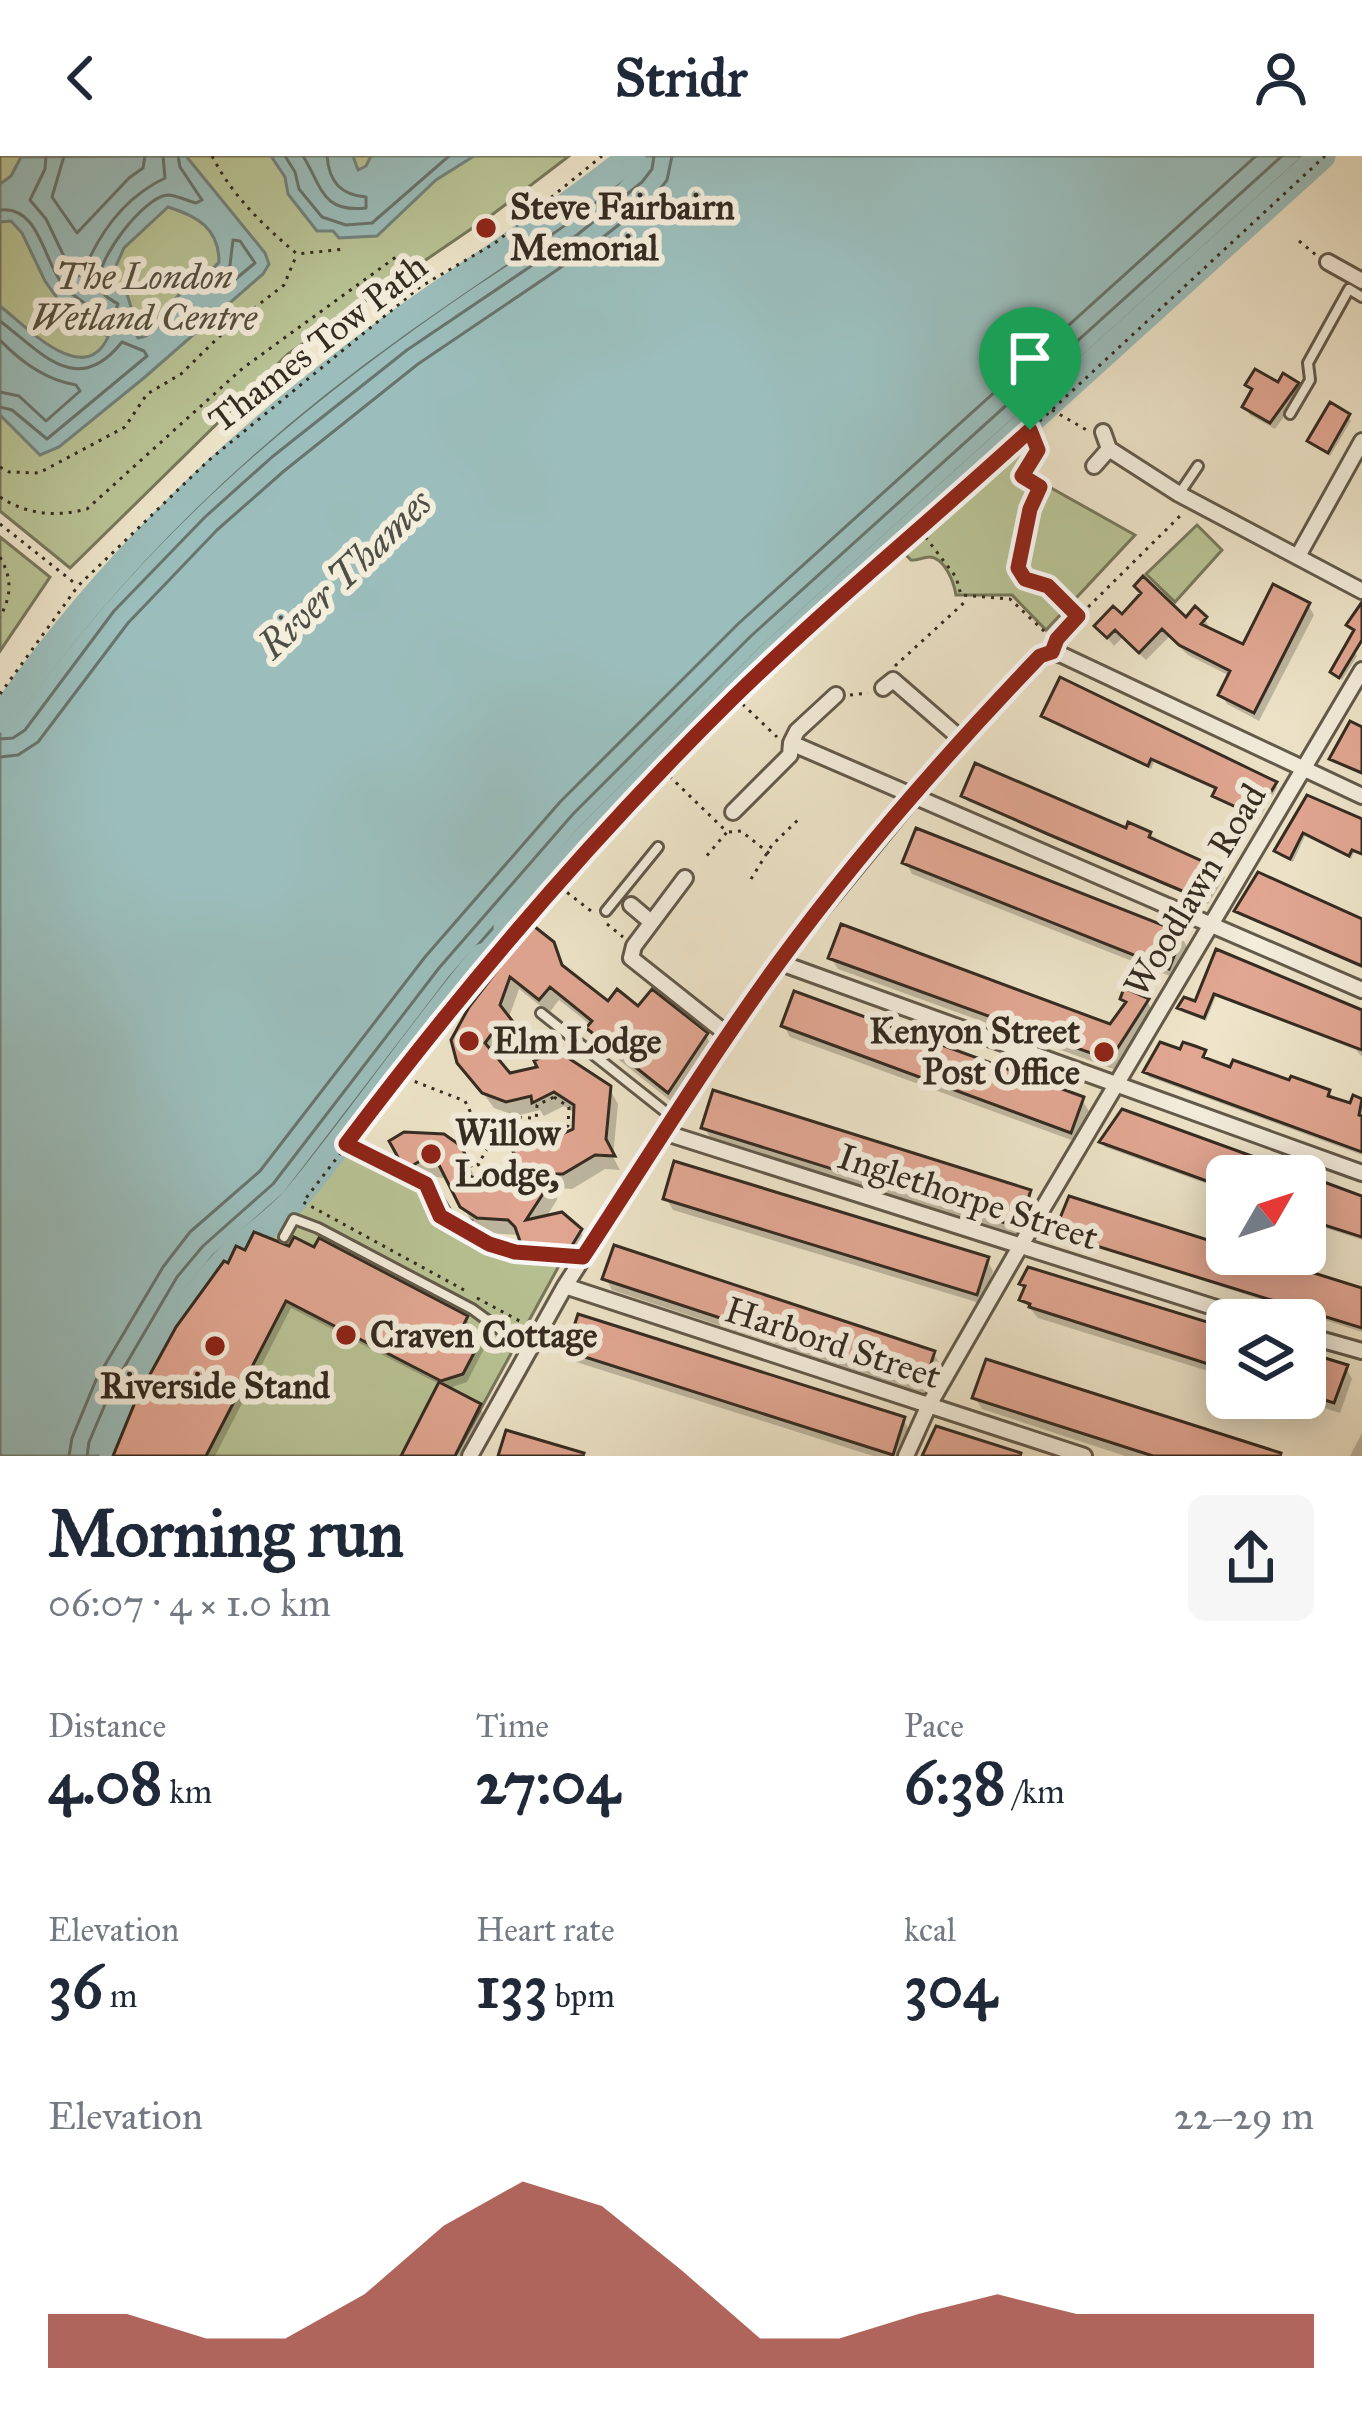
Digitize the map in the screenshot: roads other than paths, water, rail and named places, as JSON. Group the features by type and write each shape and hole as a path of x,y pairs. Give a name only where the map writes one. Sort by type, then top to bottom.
{"street":[{"path":"1328,262 1362,281"},
{"path":"1103,432 1109,449 1184,503 1362,591"},
{"path":"1298,556 1362,441"},
{"path":"1094,466 1109,449"},
{"path":"470,1456 583,1257 781,959 961,739 1053,644 1362,796"},
{"name":"Woodlawn Road","path":"906,1456 929,1405 1021,1245 1362,670"},
{"path":"890,675 961,739"},
{"path":"733,812 790,755 797,731 836,695"},
{"path":"791,743 1362,990"},
{"path":"685,878 634,946 632,958 728,1035"},
{"path":"625,900 651,922"},
{"path":"781,959 941,1023 1362,1173"},
{"name":"Inglethorpe Street","path":"668,1125 1206,1305"},
{"name":"Harbord Street","path":"565,1286 1084,1456"},
{"path":"1326,1341 1362,1351"}],"lane":[{"path":"1290,414 1310,380 1308,363 1348,289 1362,296"},
{"path":"1184,503 1198,466"},
{"path":"606,911 625,900 658,847"},
{"path":"541,1013 668,1125"},
{"path":"284,1237 294,1220 318,1228 472,1309 528,1350"},
{"path":"489,1244 515,1252 583,1257"}],"water":[{"path":"186,156 269,264 145,377 59,447 40,455 0,415 0,306 39,338 70,355 85,357 97,352 108,337 82,312 60,302 22,233 11,221 0,222 0,184 11,176 21,157","holes":["168,207 197,219 211,232 219,262 179,295 152,332 138,338 126,316 132,310 127,294 112,287 110,279 124,248"]},
{"path":"271,156 353,156 358,170 371,156 474,156 436,180 377,236 339,238 333,231 317,231 288,194 285,177"},
{"name":"River Thames","path":"632,156 1322,156 770,656 593,832 460,985 293,1202 221,1265 199,1293 136,1400 113,1456 0,1456 0,719 94,593 186,498 254,437 391,328 561,213"}],"waterway":[{"path":"0,719 85,608 230,458 338,368 632,156"},
{"path":"507,928 593,832 770,656 1322,156"},
{"path":"113,1456 146,1380 204,1285 297,1197 483,957"}],"place":[{"name":"Steve Fairbairn Memorial","path":"486,228"},
{"name":"Elm Lodge","path":"469,1041"},
{"name":"Kenyon Street Post Office","path":"1104,1052"},
{"name":"Willow Lodge,","path":"431,1154"},
{"name":"Craven Cottage","path":"346,1335"},
{"name":"Riverside Stand","path":"215,1346"}],"park label":[{"name":"The London Wetland Centre","path":"144,298"}]}
